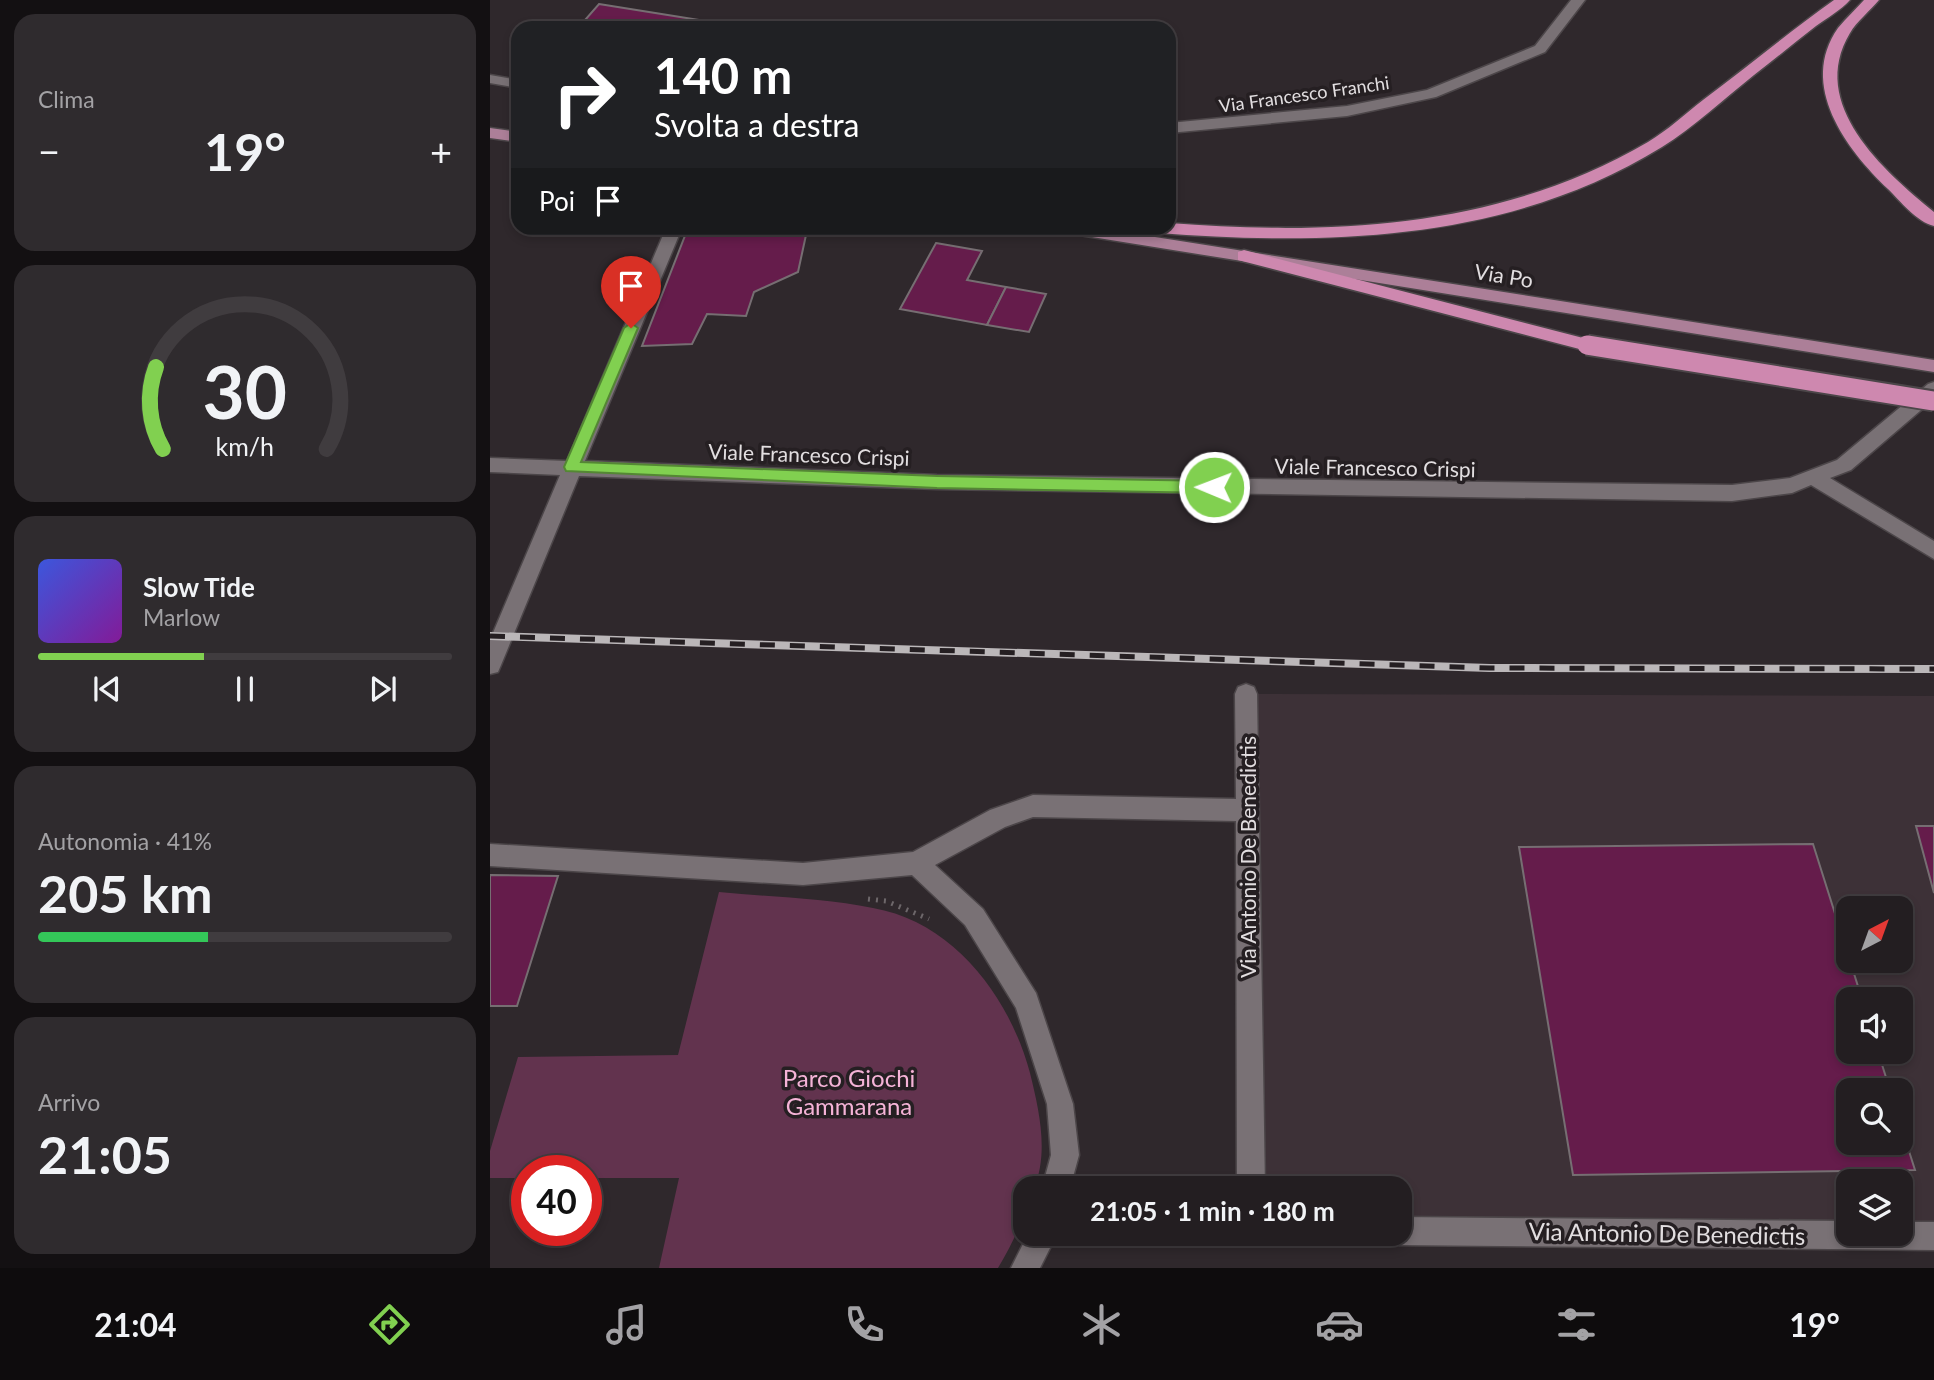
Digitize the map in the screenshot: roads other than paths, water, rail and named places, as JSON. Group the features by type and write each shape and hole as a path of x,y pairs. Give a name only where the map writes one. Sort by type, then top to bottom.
{"highway":[{"path":"1176,229 1258,236 1309,235 1474,219 1544,198 1622,164 1658,143 1843,0"},
{"path":"1871,0 1843,27 1834,43 1829,62 1833,100 1854,144 1875,169 1934,221"},
{"path":"1244,256 1587,345 1934,401"}],"main road":[{"path":"490,133 511,136"},
{"name":"Via Po","path":"1112,235 1934,366"}],"street":[{"name":"Via Francesco Franchi","path":"1176,127 1347,111 1431,94 1540,49 1578,0"},
{"path":"490,79 511,84"},
{"path":"490,665 671,235"},
{"name":"Viale Francesco Crispi","path":"490,465 937,482 1732,493 1792,485 1844,465 1934,389"},
{"path":"1813,477 1934,551"},
{"name":"Via Antonio De Benedictis","path":"1247,694 1251,1176"},
{"path":"490,855 803,874 916,863 998,818 1033,806 1246,810"},
{"path":"916,863 974,917 1027,1002 1060,1104 1065,1155 1059,1176"},
{"name":"Via Antonio De Benedictis","path":"1412,1231 1934,1236"},
{"path":"1025,1268 1037,1246"}],"railway":[{"path":"490,636 1490,668 1934,669"}],"park label":[{"name":"Parco Giochi Gammarana","path":"849,1091"}]}
